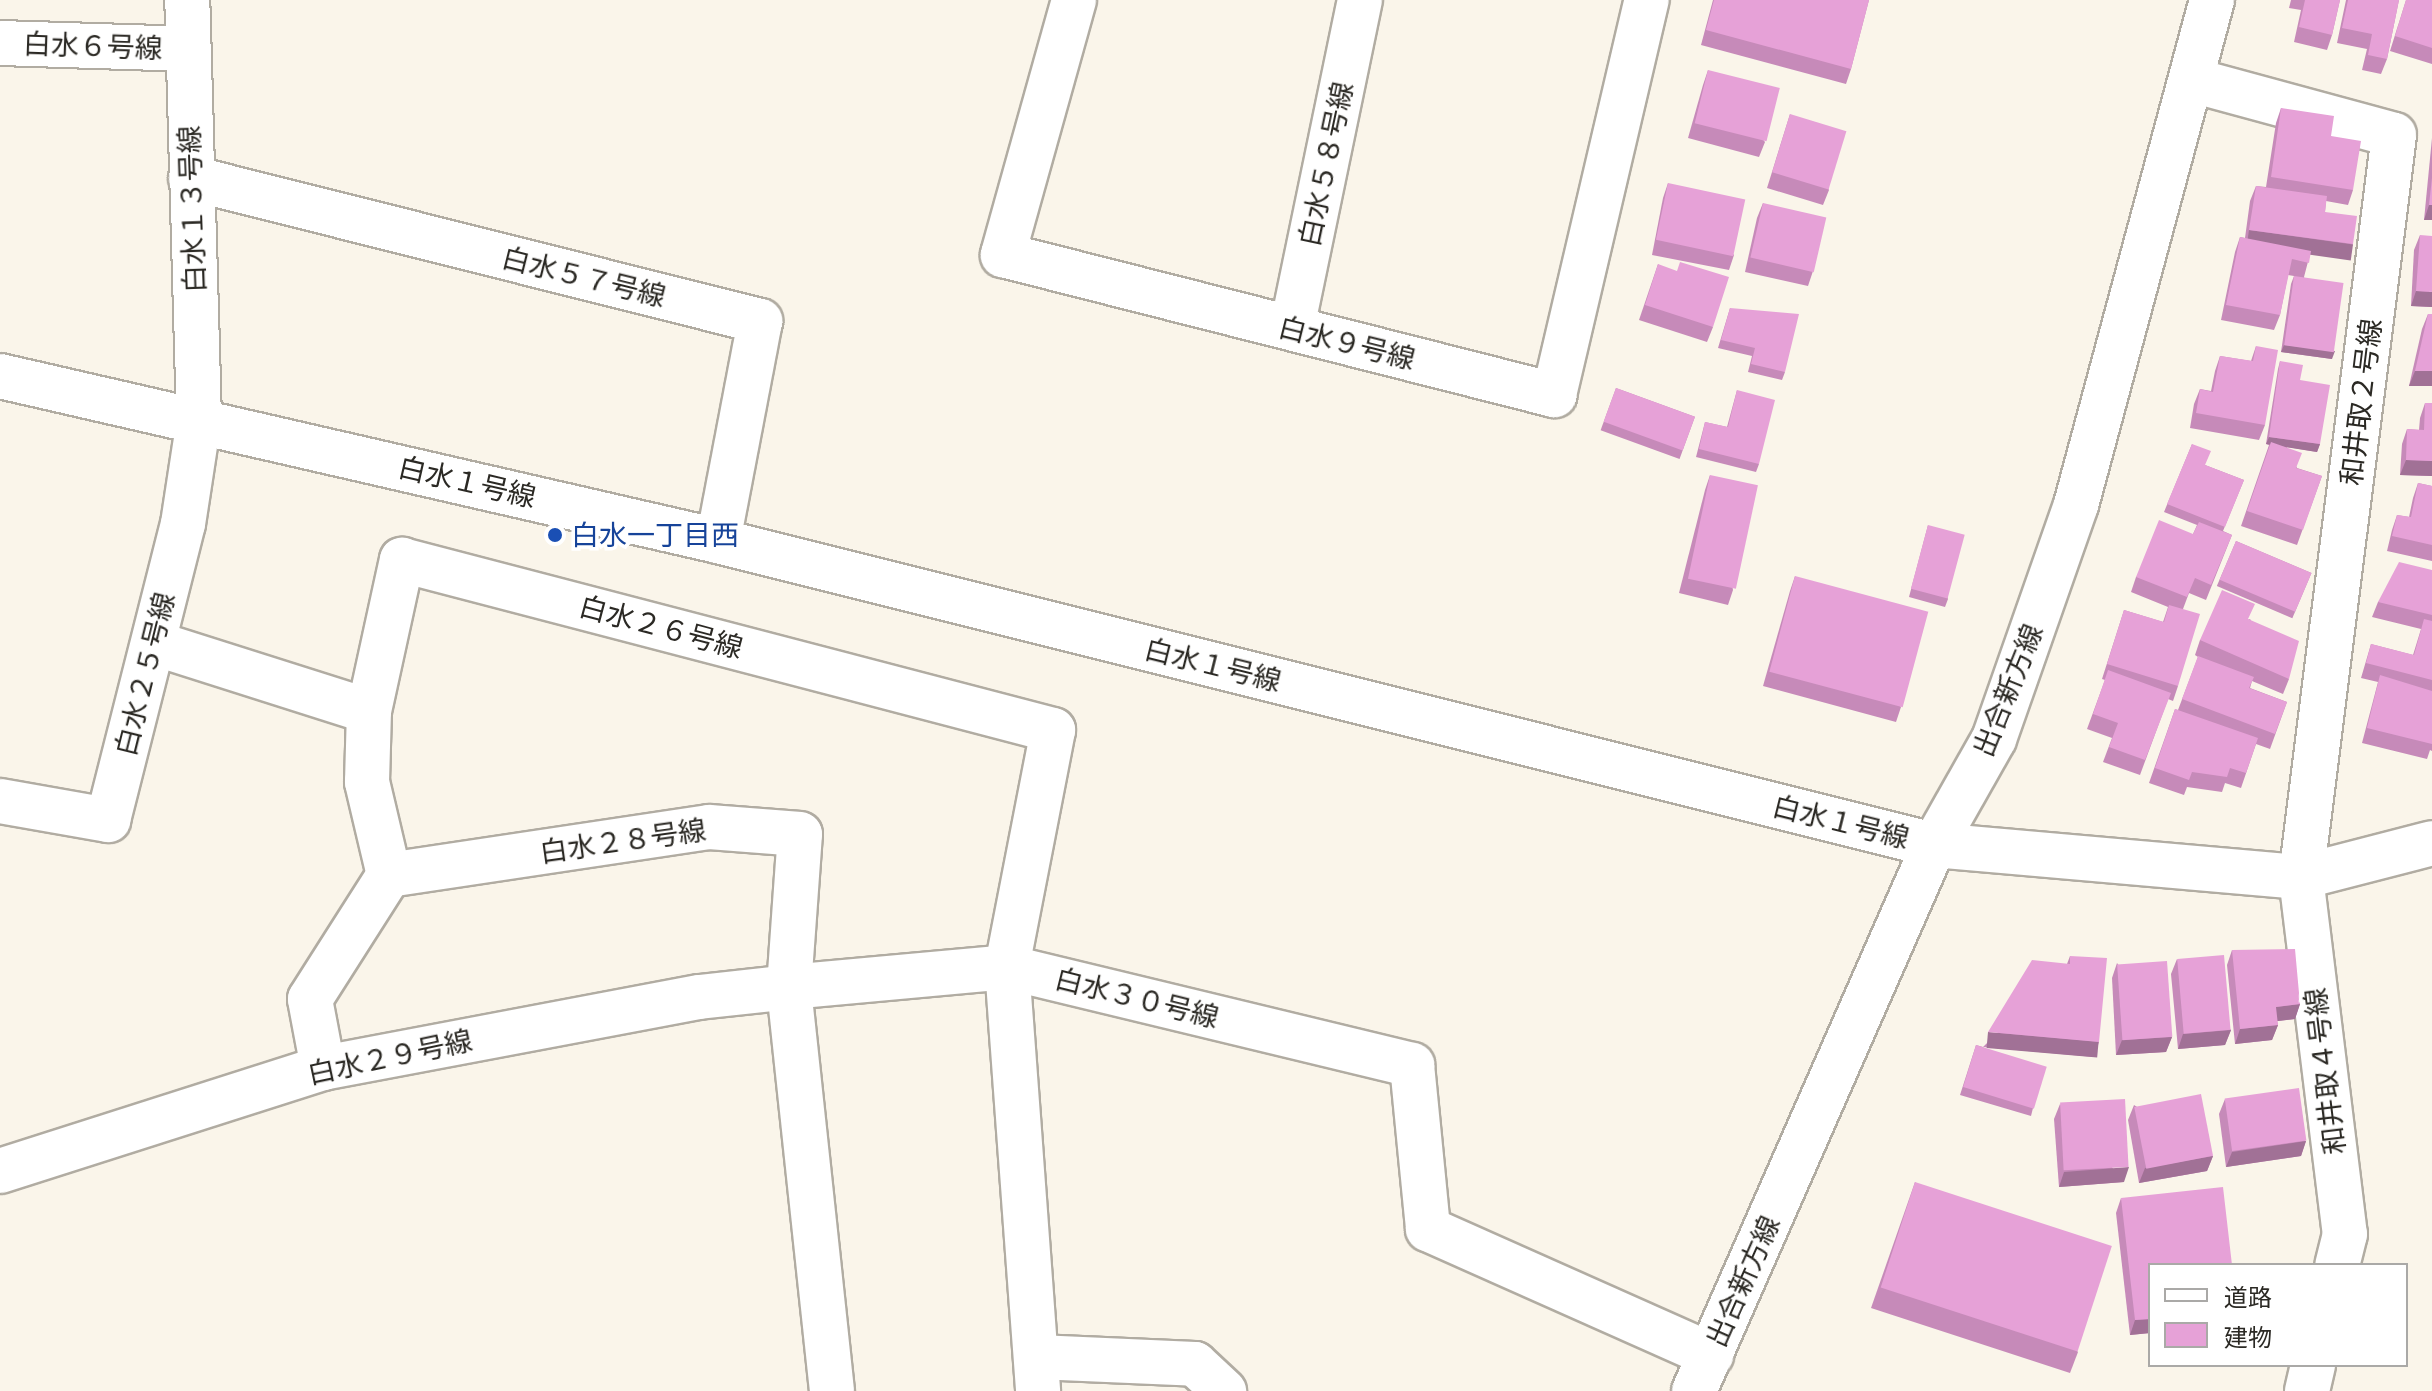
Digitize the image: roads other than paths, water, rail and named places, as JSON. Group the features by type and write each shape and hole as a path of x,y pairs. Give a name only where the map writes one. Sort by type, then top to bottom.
{"street":[{"name":"白水１３号線","path":"187,0 199,419"},
{"name":"白水９号線","path":"1074,0 1003,255 1554,395 1647,0"},
{"name":"白水５８号線","path":"1292,328 1360,0"},
{"name":"出合新方線","path":"1702,1373 1934,845 1994,739 2063,549 2212,0"},
{"name":"白水６号線","path":"0,43 187,49"},
{"name":"和井取２号線","path":"2192,80 2394,135 2301,877"},
{"name":"白水５７号線","path":"191,178 760,321 718,541"},
{"name":"白水１号線","path":"0,376 199,419 718,541 1934,845 2301,877 2432,843"},
{"name":"白水２５号線","path":"0,801 108,820 154,643 199,419"},
{"name":"白水２６号線","path":"369,711 402,560 1053,730 1007,967"},
{"path":"154,643 369,711 367,782 389,875 310,999 323,1068"},
{"name":"白水２８号線","path":"389,875 709,827 800,834 789,987"},
{"name":"和井取４号線","path":"2301,877 2345,1234 2338,1263"},
{"path":"1007,967 1037,1374 1195,1364 1224,1391"},
{"name":"白水３０号線","path":"789,987 1007,967 1412,1065 1428,1229 1702,1373"},
{"path":"789,987 832,1391"},
{"name":"白水２９号線","path":"0,1171 323,1068 699,997 789,987"},
{"path":"2307,1391 2313,1367"}],"place":[{"name":"白水一丁目西","path":"555,535"}]}
